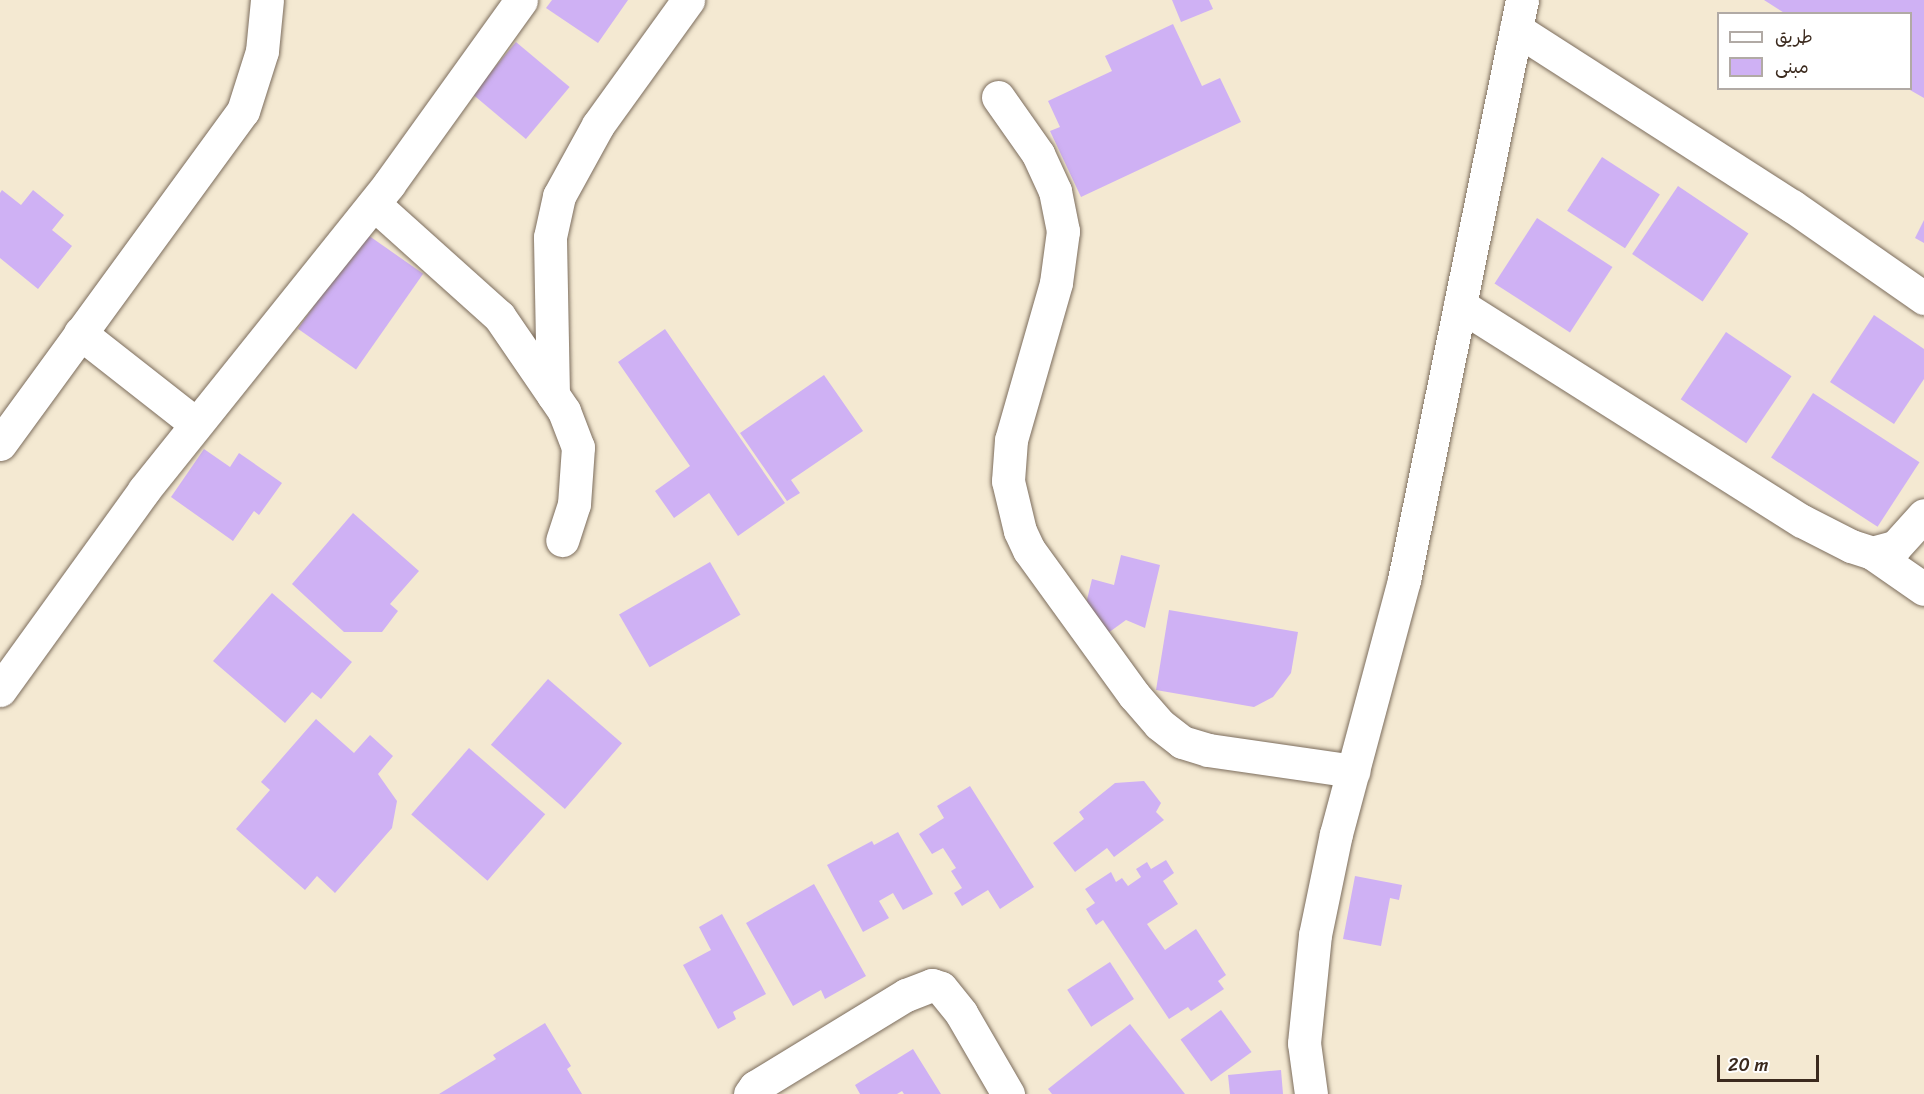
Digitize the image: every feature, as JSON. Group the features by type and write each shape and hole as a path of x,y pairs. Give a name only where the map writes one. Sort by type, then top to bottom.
{"street":[{"path":"0,444 243,111 262,51 267,0"},
{"path":"0,690 144,490 374,204 521,0"},
{"path":"553,395 550,237 559,196 598,125 688,0"},
{"path":"1311,1094 1304,1043 1315,935 1336,834 1404,580 1519,14 1924,298"},
{"path":"998,97 1038,154 1055,191 1062,231 1056,283 1011,440 1008,481 1020,531 1029,550 1134,695 1159,724 1182,742 1208,750 1353,771"},
{"path":"374,204 499,316 564,411 578,447 574,504 562,540"},
{"path":"1460,305 1802,520 1851,546 1872,553 1924,589"},
{"path":"80,333 196,424"},
{"path":"1872,553 1895,547 1924,515"},
{"path":"750,1094 755,1087 906,995 932,985 941,988 961,1012 1008,1094"}],"building":[{"path":"552,0 628,0 598,43 546,8"},
{"path":"1172,0 1209,0 1213,9 1181,22"},
{"path":"1764,0 1924,0 1924,98 1910,90 1912,90 1912,12 1783,12"},
{"path":"1173,24 1202,86 1220,78 1241,122 1081,197 1050,131 1060,127 1048,101 1112,71 1105,56"},
{"path":"516,42 570,87 526,139 472,94"},
{"path":"1602,157 1660,195 1625,248 1567,211"},
{"path":"1678,186 1748,234 1703,302 1632,254"},
{"path":"2,190 21,205 33,190 64,215 52,230 72,246 38,289 0,258 0,193"},
{"path":"1537,218 1612,267 1570,332 1495,283"},
{"path":"1924,220 1924,243 1915,238"},
{"path":"365,233 423,274 356,370 298,329"},
{"path":"1874,315 1924,349 1924,379 1894,424 1830,382"},
{"path":"665,329 785,503 738,536 709,493 674,518 655,491 690,466 618,362"},
{"path":"1726,332 1791,376 1746,443 1681,399"},
{"path":"824,375 863,431 791,480 800,493 787,501 740,433"},
{"path":"1813,393 1920,462 1878,527 1771,458"},
{"path":"204,449 230,467 239,453 282,483 259,515 254,511 233,541 171,497"},
{"path":"353,513 419,571 390,604 398,611 382,632 344,632 292,584"},
{"path":"1121,555 1160,565 1145,628 1126,620 1108,633 1084,612 1092,579 1114,585"},
{"path":"710,562 740,615 650,667 619,614"},
{"path":"272,593 352,662 321,699 312,692 285,723 213,661"},
{"path":"1169,610 1298,632 1291,673 1273,697 1254,707 1156,690"},
{"path":"548,679 622,743 565,809 491,745"},
{"path":"316,719 354,753 370,735 393,756 378,774 397,801 392,828 335,893 317,876 305,890 236,829 270,790 261,782"},
{"path":"469,748 545,814 487,881 411,814"},
{"path":"1144,781 1161,803 1156,812 1164,820 1114,857 1107,848 1075,872 1053,843 1084,819 1079,812 1115,783"},
{"path":"970,786 1034,887 1000,909 988,890 962,906 954,893 962,888 951,871 956,868 943,848 932,854 919,834 944,818 937,806"},
{"path":"898,832 933,894 903,910 893,893 879,901 889,918 863,932 827,865 872,841 874,845"},
{"path":"1166,860 1174,873 1163,881 1178,904 1147,924 1165,950 1196,929 1226,975 1218,981 1224,989 1191,1011 1188,1007 1169,1019 1103,920 1096,925 1086,909 1095,903 1085,889 1111,872 1116,882 1122,878 1128,886 1141,877 1136,869 1147,862 1151,869"},
{"path":"1355,876 1402,885 1399,900 1390,898 1381,946 1343,939"},
{"path":"814,884 866,976 825,999 821,990 793,1006 746,923"},
{"path":"722,914 766,994 733,1012 736,1019 718,1029 683,965 711,950 699,927"},
{"path":"1110,962 1134,999 1091,1027 1067,990"},
{"path":"1221,1010 1252,1052 1211,1081 1181,1039"},
{"path":"545,1023 571,1066 567,1069 582,1094 439,1094 496,1059 493,1055"},
{"path":"1130,1024 1185,1094 1052,1094 1048,1089"},
{"path":"913,1049 941,1094 904,1094 902,1091 897,1094 860,1094 855,1085"},
{"path":"1281,1070 1283,1094 1230,1094 1228,1075"}]}
